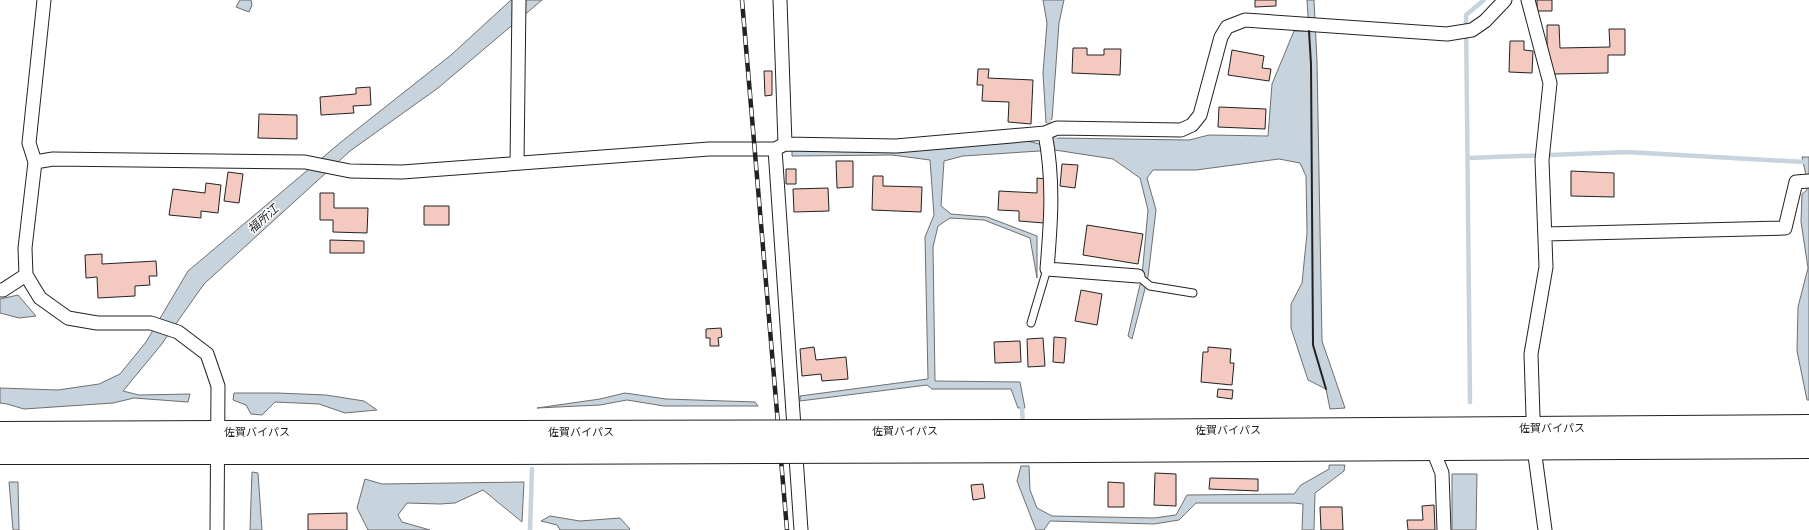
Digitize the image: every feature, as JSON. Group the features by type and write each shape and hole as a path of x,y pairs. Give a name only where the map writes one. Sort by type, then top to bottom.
{"highway":[{"name":"佐賀バイパス","path":"0,433 218,442 1081,441 1533,438 1809,426"},
{"name":"佐賀バイパス","path":"1081,441 1436,449 1533,438 1809,447"},
{"name":"佐賀バイパス","path":"0,453 218,442"}],"street":[{"path":"44,0 29,143 34,162 25,248 26,275 40,298 68,318 97,323 151,324 178,332 207,354 218,386 217,530"},
{"path":"517,163 519,0"},
{"path":"780,0 780,146 801,530"},
{"path":"34,162 53,159 305,162 350,171 402,172 709,149 780,146 896,146 1049,133 1181,130 1192,125 1200,115 1220,37 1227,27 1245,20 1447,34 1467,31 1485,21 1505,0"},
{"path":"1528,0 1550,83 1542,155 1546,268 1531,354 1533,438 1545,530"},
{"path":"1049,133 1052,203 1047,269 1138,276"},
{"path":"1545,234 1785,228 1796,182 1806,181"},
{"path":"0,290 26,275"},
{"path":"1436,449 1436,458 1442,473 1444,530"}],"lane":[{"path":"1031,323 1047,269"},
{"path":"1138,276 1150,286 1192,293"}],"water":[{"path":"240,0 251,0 252,5 249,12 236,7"},
{"name":"福所江","path":"511,0 542,0 438,88 350,151 204,284 161,345 123,391 139,395 190,394 188,402 134,398 113,403 24,409 0,403 0,388 58,390 99,384 120,374 146,342 188,271 341,142 451,55"},
{"path":"1043,0 1064,0 1059,23 1052,119 1046,123 1043,73 1047,23"},
{"path":"1307,0 1314,0 1317,61 1322,341 1345,408 1330,409 1326,389 1308,380 1291,328 1291,304 1302,283 1307,233 1306,176 1300,163 1279,159 1196,170 1153,170 1147,178 1156,210 1148,277 1132,339 1128,336 1142,276 1148,210 1140,178 1113,159 1055,150 963,156 944,161 941,206 951,214 987,217 1037,236 1037,278 1030,238 984,220 950,218 938,226 933,247 935,381 1020,382 1025,408 1018,408 1011,389 932,389 927,385 800,401 800,396 928,379 925,237 934,215 930,160 892,155 792,156 792,150 1024,140 1043,145 1053,144 1058,138 1189,140 1209,135 1268,136 1272,84 1294,31 1309,31"},
{"path":"1802,157 1809,157 1809,400 1807,400 1797,351 1798,307 1808,268 1801,222 1802,194 1807,190 1806,175"},
{"path":"18,295 36,316 19,318 0,313 0,299"},
{"path":"234,393 326,395 364,401 377,410 345,413 319,404 275,402 262,415 251,414 246,405 233,400"},
{"path":"625,393 666,399 755,402 758,406 664,406 627,400 600,405 537,408 600,399"},
{"path":"1329,465 1345,465 1344,471 1315,493 1314,530 1302,530 1303,504 1196,503 1179,520 1154,524 1050,521 1044,530 1036,530 1017,481 1021,466 1029,466 1030,490 1037,508 1052,516 1154,518 1176,515 1187,495 1294,494 1301,485 1329,469"},
{"path":"252,472 258,473 262,530 250,530"},
{"path":"1452,474 1477,474 1476,530 1452,530"},
{"path":"365,479 382,484 524,482 522,522 483,490 455,503 407,503 398,515 402,522 430,530 368,530 357,508"},
{"path":"9,482 18,482 19,530 13,530"},
{"path":"550,516 580,521 620,518 630,529 560,530 557,525 541,521"}],"building":[{"path":"1255,0 1276,0 1276,6 1255,7"},
{"path":"1537,0 1552,0 1552,11 1537,11"},
{"path":"1547,25 1559,25 1560,48 1610,47 1609,29 1625,29 1625,55 1608,55 1608,73 1554,74 1547,49"},
{"path":"1510,41 1524,41 1524,50 1533,51 1532,73 1509,72"},
{"path":"1073,48 1087,48 1087,55 1104,55 1104,49 1121,49 1120,75 1072,73"},
{"path":"1232,50 1264,56 1262,68 1271,69 1269,81 1228,75"},
{"path":"978,69 989,69 988,78 1033,80 1031,124 1008,122 1009,102 982,101 983,85 977,85"},
{"path":"764,71 772,71 772,95 765,96"},
{"path":"370,87 371,105 353,106 354,113 321,115 320,97 356,94 356,88"},
{"path":"1219,107 1266,109 1265,129 1218,127"},
{"path":"259,114 297,115 297,139 258,138"},
{"path":"836,161 853,161 853,187 837,188"},
{"path":"1062,164 1078,165 1075,188 1060,186"},
{"path":"786,169 796,169 796,184 786,184"},
{"path":"1571,171 1614,173 1614,197 1571,196"},
{"path":"228,172 243,174 239,203 224,201"},
{"path":"873,176 883,176 883,186 922,187 921,212 872,210"},
{"path":"1037,178 1046,179 1044,223 1019,221 1019,211 998,210 999,191 1037,193"},
{"path":"206,183 221,185 218,213 201,211 201,218 169,215 173,189 205,193"},
{"path":"828,188 829,211 794,212 793,189"},
{"path":"320,193 334,193 334,208 368,208 367,233 333,232 333,220 320,220"},
{"path":"424,206 449,206 449,225 424,225"},
{"path":"1087,225 1143,234 1138,264 1083,255"},
{"path":"330,240 364,241 364,253 330,253"},
{"path":"102,254 102,264 156,261 157,276 149,276 150,285 135,286 135,296 98,298 97,277 86,278 85,255"},
{"path":"1081,290 1102,294 1097,325 1075,321"},
{"path":"721,328 722,337 718,338 719,346 710,346 710,338 706,338 706,329"},
{"path":"1054,337 1066,338 1064,363 1053,362"},
{"path":"1043,338 1045,366 1028,367 1027,339"},
{"path":"1020,341 1021,362 995,363 994,342"},
{"path":"814,347 816,360 846,357 848,379 822,381 821,374 802,376 800,349"},
{"path":"1208,347 1231,349 1230,363 1234,363 1232,385 1201,382 1203,352 1208,352"},
{"path":"1218,389 1233,390 1232,399 1217,397"},
{"path":"1155,473 1176,474 1176,506 1154,505"},
{"path":"1210,478 1258,479 1258,491 1209,489"},
{"path":"1108,482 1124,483 1124,507 1108,507"},
{"path":"983,484 985,498 973,500 971,485"},
{"path":"1434,505 1435,530 1408,530 1407,520 1423,520 1422,506"},
{"path":"1320,507 1342,507 1343,530 1321,530"},
{"path":"347,513 347,530 308,530 308,514"}],"waterway":[{"path":"1470,402 1466,15 1484,0"},
{"path":"1049,121 1056,141"},
{"path":"1468,158 1627,152 1804,162"},
{"path":"1022,408 1023,425"},
{"path":"530,530 532,469"}],"railway":[{"path":"742,0 787,530"}],"wall":[{"path":"1309,31 1311,64 1313,345 1326,389"}]}
